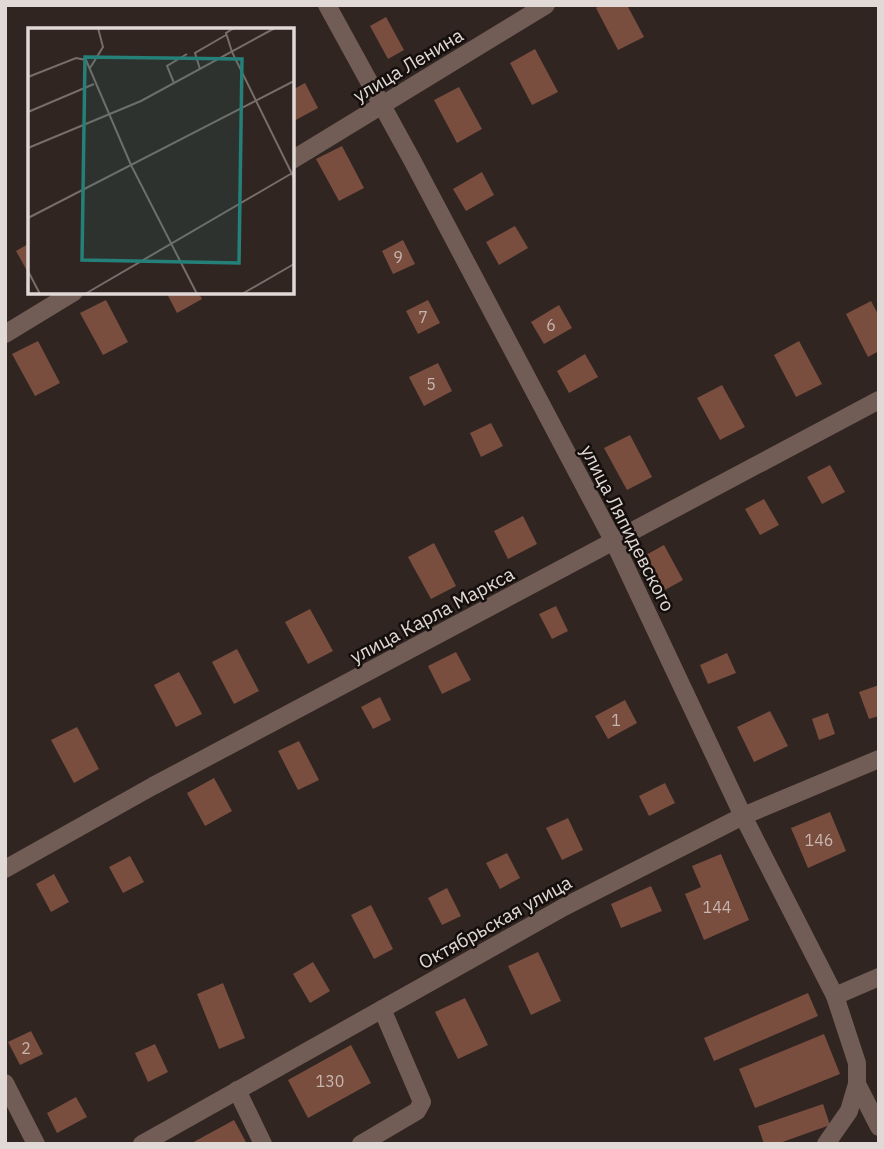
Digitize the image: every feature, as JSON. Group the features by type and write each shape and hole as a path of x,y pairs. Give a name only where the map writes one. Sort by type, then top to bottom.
{"street":[{"name":"улица Ляпидевского","path":"327,5 614,542 743,816 835,996 855,1055 857,1084"},
{"name":"улица Ленина","path":"294,159 546,5"},
{"path":"5,334 71,294"},
{"name":"улица Карла Маркса","path":"5,869 153,786 879,400"},
{"name":"Октябрьская улица","path":"142,1144 564,907 743,816 879,759"},
{"path":"835,996 879,977"},
{"path":"361,1144 417,1111 422,1102 382,1009"},
{"path":"5,1083 36,1144"},
{"path":"857,1084 879,1127"},
{"path":"826,1144 849,1111 857,1084"},
{"path":"237,1090 262,1144"}],"building":[{"path":"601,5 627,5 644,37 618,50 596,8"},
{"path":"386,17 404,50 388,59 370,26"},
{"path":"535,49 558,92 532,105 510,63"},
{"path":"305,83 318,108 294,121 294,89"},
{"path":"459,87 482,129 457,143 434,100"},
{"path":"342,146 364,188 339,201 316,159"},
{"path":"482,172 494,195 466,211 453,189"},
{"path":"515,226 528,248 499,265 486,242"},
{"path":"403,240 415,264 393,274 382,251"},
{"path":"28,244 28,272 16,251"},
{"path":"167,294 199,294 202,299 177,313"},
{"path":"106,300 128,342 103,355 80,313"},
{"path":"428,300 440,323 418,334 406,311"},
{"path":"871,301 879,316 879,351 868,357 846,314"},
{"path":"559,305 572,328 544,344 531,322"},
{"path":"38,341 60,383 35,396 12,354"},
{"path":"799,341 822,384 796,397 774,355"},
{"path":"585,354 598,377 569,393 557,371"},
{"path":"438,363 452,391 424,406 409,377"},
{"path":"722,385 745,427 720,440 697,398"},
{"path":"491,423 503,446 481,457 470,433"},
{"path":"630,435 652,477 627,490 604,448"},
{"path":"830,465 845,492 822,504 807,477"},
{"path":"764,499 779,525 760,535 745,509"},
{"path":"523,516 537,544 508,559 494,531"},
{"path":"434,543 456,586 431,599 408,557"},
{"path":"664,545 683,580 665,590 646,555"},
{"path":"556,606 568,631 552,639 539,614"},
{"path":"310,609 333,651 308,664 285,622"},
{"path":"237,649 259,691 234,704 212,662"},
{"path":"456,652 471,680 442,694 428,666"},
{"path":"727,653 736,673 708,684 700,665"},
{"path":"179,672 202,714 176,727 154,685"},
{"path":"879,685 879,716 869,719 859,692"},
{"path":"380,697 391,720 373,729 361,707"},
{"path":"625,700 637,723 608,739 595,716"},
{"path":"770,711 788,746 754,762 737,727"},
{"path":"828,713 835,734 819,740 812,719"},
{"path":"77,727 99,769 74,783 51,740"},
{"path":"299,741 319,780 298,790 278,751"},
{"path":"214,778 232,811 205,826 187,793"},
{"path":"665,783 675,803 649,816 639,796"},
{"path":"830,812 846,851 808,868 791,828"},
{"path":"568,818 583,850 562,860 546,828"},
{"path":"507,853 520,878 500,889 486,863"},
{"path":"721,854 749,920 704,940 685,894 701,887 692,866"},
{"path":"130,856 144,882 123,893 109,867"},
{"path":"54,874 69,902 51,912 36,884"},
{"path":"651,886 662,911 621,928 611,904"},
{"path":"447,888 461,916 442,925 428,898"},
{"path":"371,905 393,949 374,959 351,915"},
{"path":"538,952 561,1001 531,1015 508,966"},
{"path":"313,962 330,991 310,1003 293,974"},
{"path":"223,983 245,1038 219,1049 197,994"},
{"path":"808,993 818,1016 714,1061 704,1038"},
{"path":"465,998 488,1045 458,1059 435,1012"},
{"path":"31,1031 43,1054 20,1065 8,1042"},
{"path":"824,1034 840,1074 755,1108 739,1069"},
{"path":"155,1044 168,1072 148,1082 135,1053"},
{"path":"351,1045 371,1083 308,1118 288,1080"},
{"path":"76,1097 87,1117 57,1133 47,1113"},
{"path":"823,1104 830,1125 777,1144 764,1144 758,1126"},
{"path":"234,1120 247,1144 190,1144"}]}
